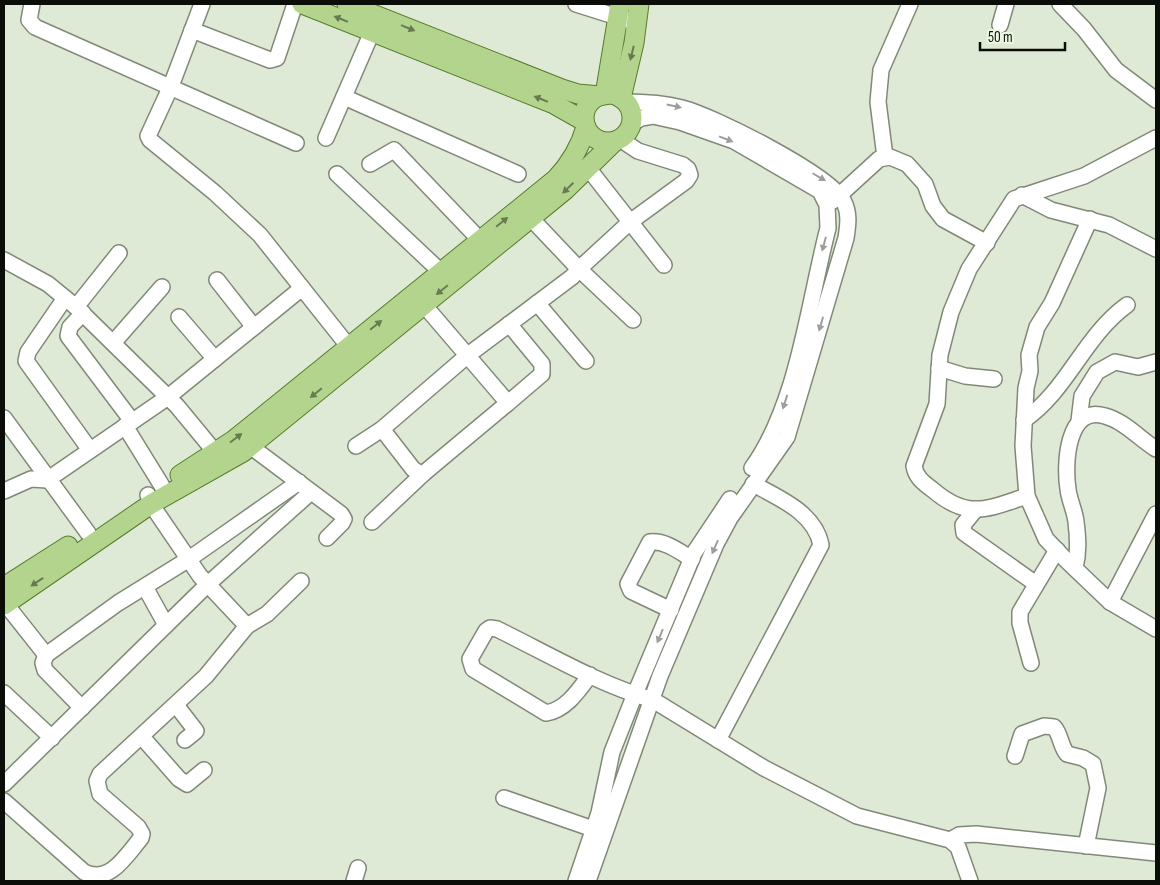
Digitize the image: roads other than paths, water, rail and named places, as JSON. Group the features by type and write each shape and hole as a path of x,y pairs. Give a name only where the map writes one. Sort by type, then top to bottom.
{"main road":[{"path":"302,4 554,104 585,124 597,140 622,135"},
{"path":"4,599 234,440 480,240 566,190 622,135 631,113 613,98 578,94 562,89 347,4"},
{"path":"613,98 619,10"},
{"path":"613,98 639,11"},
{"path":"4,599 88,533 154,495 250,446 424,305 526,213 569,164 582,143 590,103 613,98"}],"street":[{"path":"32,4 29,20 35,27 296,143"},
{"path":"202,4 171,86 148,130 150,140 215,193 260,235 349,347"},
{"path":"192,30 270,60 277,58 295,4"},
{"path":"576,4 639,11"},
{"path":"879,160 878,102 880,79 888,50 910,4"},
{"path":"1000,24 1006,4"},
{"path":"1060,4 1084,29 1116,70 1156,100"},
{"path":"326,138 372,32"},
{"path":"344,97 518,174"},
{"path":"588,881 660,676 716,544 730,518 787,436 796,412 846,238 849,217 840,196 827,182 739,131 684,108 654,102 613,98"},
{"path":"356,446 382,429 468,355 580,269 630,222 686,182 690,175 688,169 683,165 638,151 622,135 641,118 653,116 680,122 734,141 820,191 827,205 828,228 792,380 780,418 759,459 719,516 692,559 612,752 599,813 576,881"},
{"path":"1027,496 989,509 976,510 956,507 946,502 920,480 915,473 914,466 937,404 939,368 944,335 951,312 969,269 1014,199 1084,176 1156,138"},
{"path":"370,164 394,150 480,240"},
{"path":"827,205 840,196 879,160 899,160 907,164 925,184 933,206 943,219 987,243"},
{"path":"588,168 664,265"},
{"path":"337,174 441,272"},
{"path":"1022,195 1043,207 1109,225 1156,249"},
{"path":"526,213 633,320"},
{"path":"1090,219 1052,303 1038,327 1029,355 1030,371 1023,446 1027,496 1046,539 1110,602 1156,629"},
{"path":"90,450 26,360 28,352 75,306 119,253"},
{"path":"4,260 48,284 75,306 168,397 215,452"},
{"path":"217,280 254,327"},
{"path":"113,343 162,287"},
{"path":"4,491 31,479 48,478 168,397 302,288"},
{"path":"537,303 586,361"},
{"path":"424,305 508,403"},
{"path":"1024,420 1047,402 1099,331 1111,317 1127,305"},
{"path":"75,306 68,336 129,423 154,495 189,559 208,584 247,626"},
{"path":"179,316 214,359"},
{"path":"372,522 424,473 542,374 544,370 542,364 509,324"},
{"path":"1075,568 1078,552 1076,521 1068,491 1066,472 1071,438 1079,421 1082,396 1097,372 1109,365 1120,362 1138,367 1156,362"},
{"path":"939,368 965,376 994,379"},
{"path":"1060,384 1082,396"},
{"path":"1079,421 1084,416 1105,416 1156,449"},
{"path":"4,418 88,533"},
{"path":"382,429 413,469 419,473 424,473"},
{"path":"250,446 341,514 344,519 342,523 327,538"},
{"path":"82,708 45,670 43,663 46,656 298,482"},
{"path":"718,740 821,545 820,536 800,511 753,484"},
{"path":"4,784 208,584 311,492"},
{"path":"976,510 963,525 964,533 1036,584"},
{"path":"1110,602 1156,514"},
{"path":"671,610 631,591 628,584 650,542 662,543 692,559"},
{"path":"1030,663 1020,617 1036,584 1057,550"},
{"path":"4,801 84,872 93,877 102,877 111,872 141,838 142,834 138,826 100,794 96,781 100,774 176,705 208,685 247,626 267,614 300,581"},
{"path":"145,586 166,625"},
{"path":"4,599 46,656"},
{"path":"590,675 573,697 552,712 546,713 473,669 470,660 486,631 490,628 497,629 590,675 653,700 764,768 857,816 950,840 958,847 970,881"},
{"path":"4,693 52,738"},
{"path":"176,705 196,731 185,740"},
{"path":"1015,756 1022,734 1044,726 1054,727 1060,734 1060,744 1067,754 1083,758 1094,764 1098,788 1086,846"},
{"path":"142,737 179,779 187,784 204,770"},
{"path":"504,798 593,829"},
{"path":"950,840 959,836 976,834 1086,846 1119,847 1156,853"}]}
